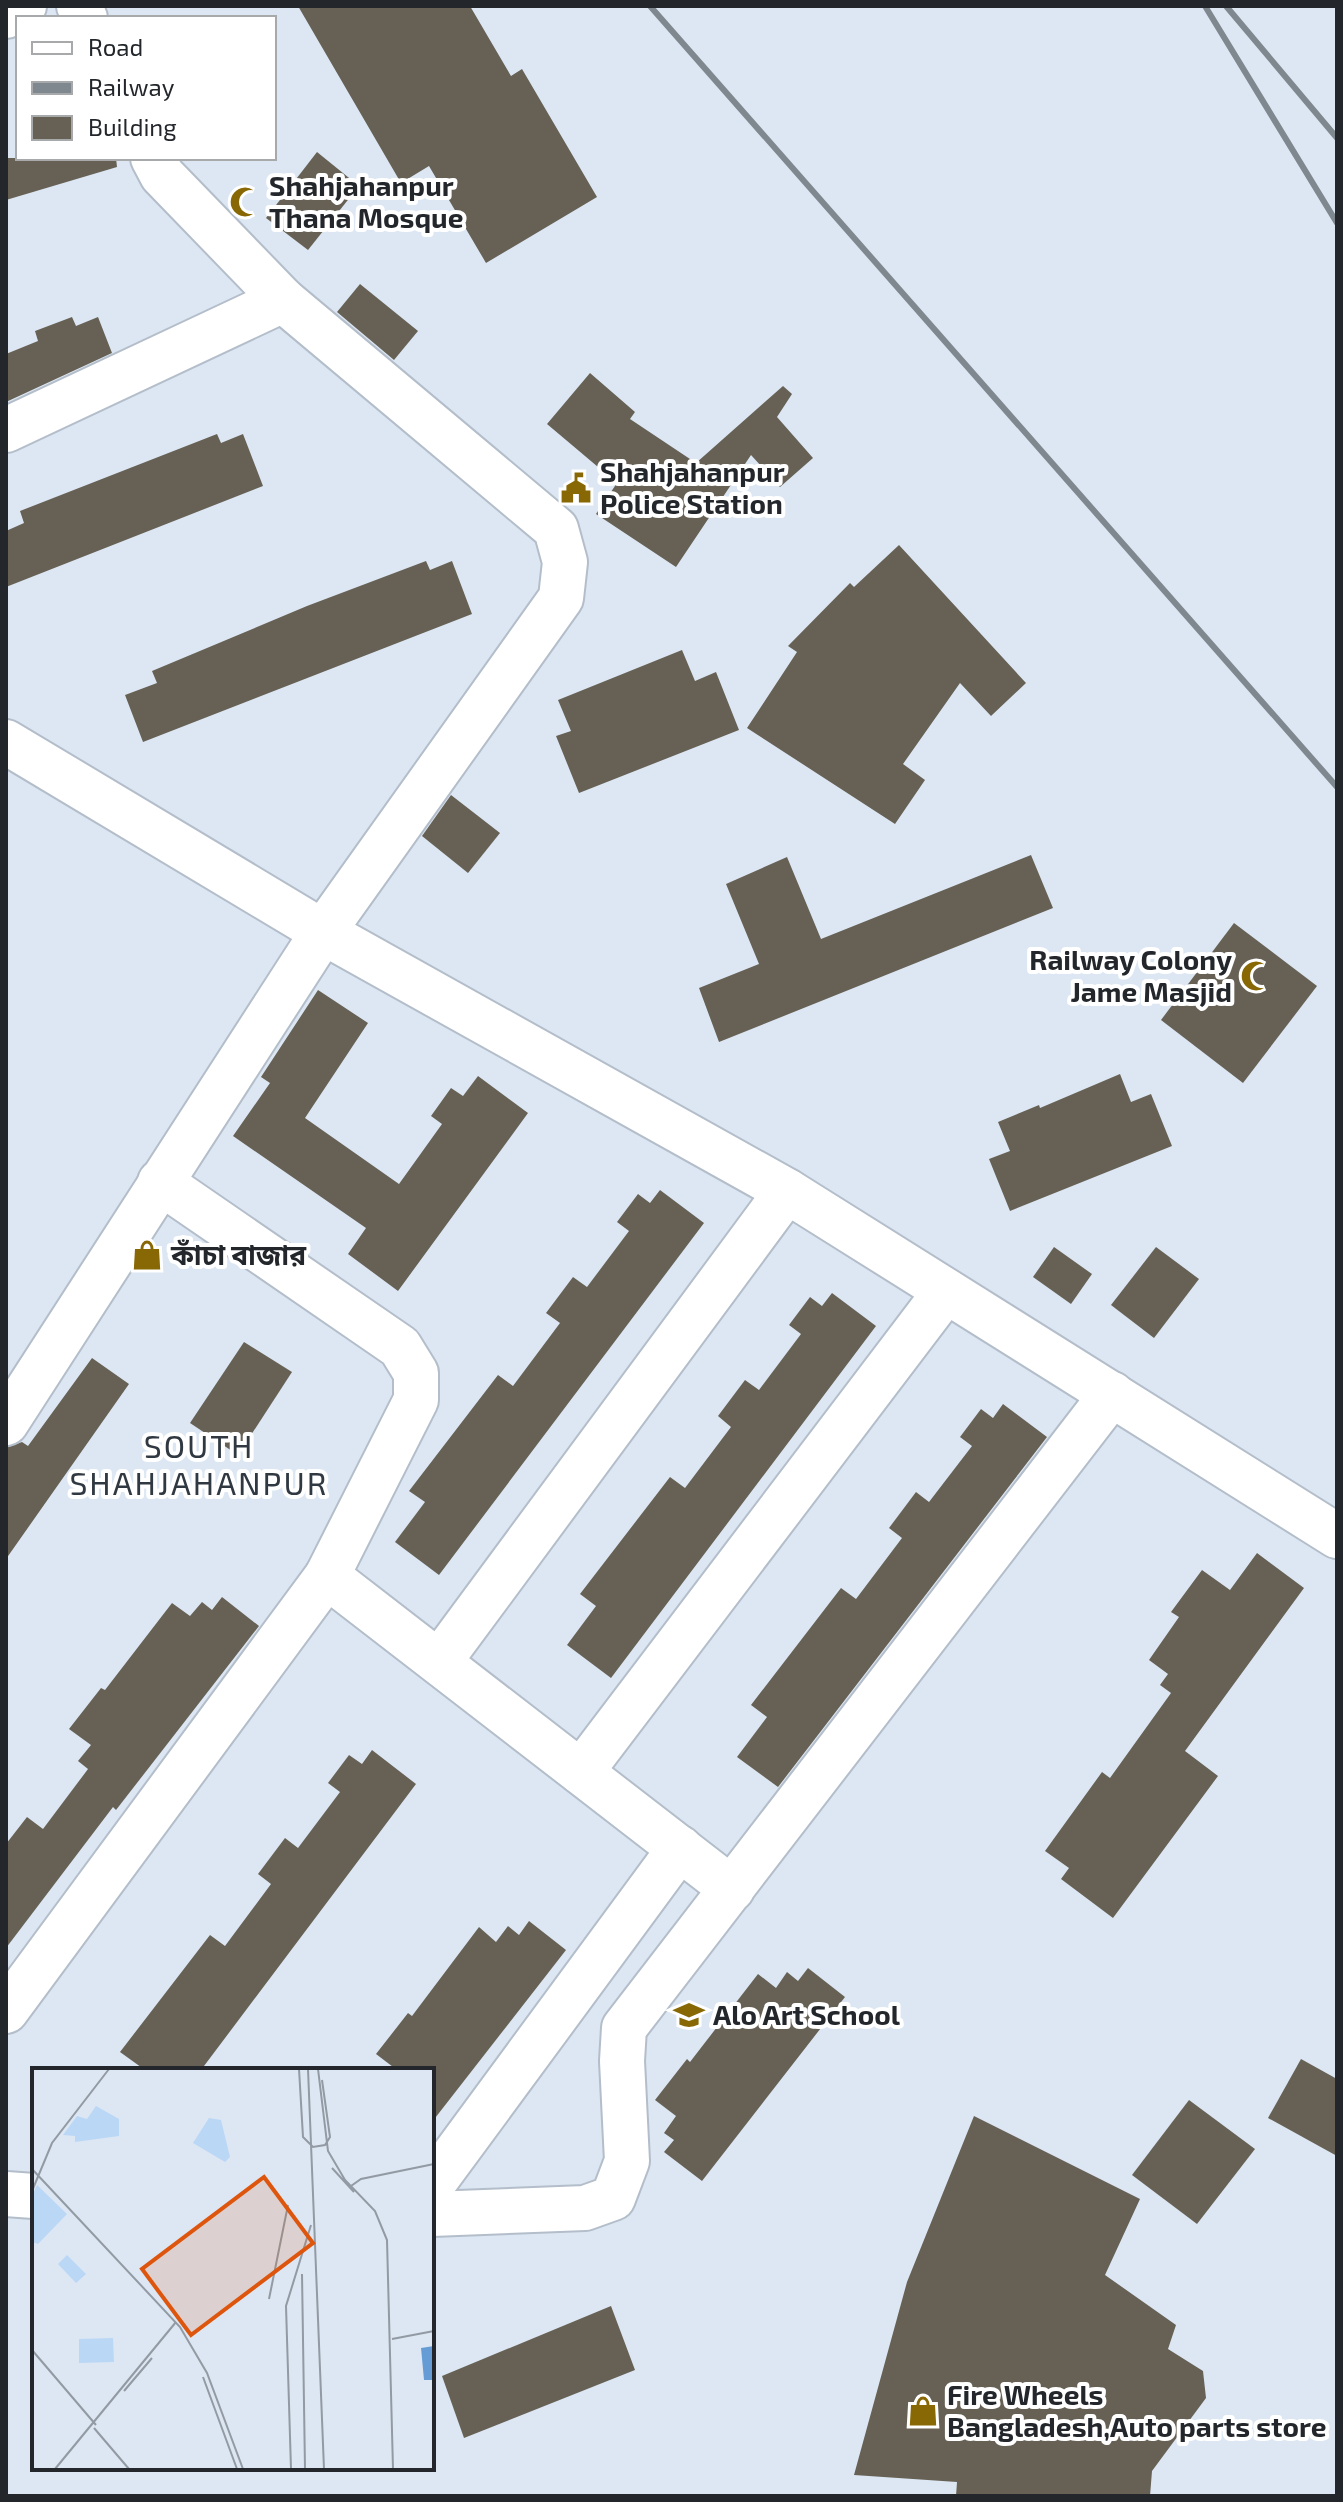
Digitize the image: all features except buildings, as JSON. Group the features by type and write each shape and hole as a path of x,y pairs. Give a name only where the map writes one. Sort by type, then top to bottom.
{"street":[{"path":"6,16 24,6"},
{"path":"6,1423 323,932 561,598 565,562 556,529 283,300 162,175 154,160"},
{"path":"6,430 283,300"},
{"path":"6,742 323,932 787,1191 1337,1536"},
{"path":"6,2011 327,1576 416,1400 416,1373 400,1347 160,1182"},
{"path":"439,1662 787,1191"},
{"path":"581,1772 946,1291"},
{"path":"434,2214 585,2208 613,2198 627,2161 622,2061 624,2028 1112,1394"},
{"path":"327,1576 732,1889"},
{"path":"434,2182 680,1848"},
{"path":"6,2194 32,2196"}],"railway":[{"path":"650,6 1337,787"},
{"path":"1205,6 1337,223"},
{"path":"1226,6 1337,138"}],"place":[{"name":"Shahjahanpur Thana Mosque","path":"245,202"},
{"name":"Shahjahanpur Police Station","path":"576,488"},
{"name":"Railway Colony Jame Masjid","path":"1256,976"},
{"name":"কাঁচা বাজার","path":"147,1255"},
{"name":"Alo Art School","path":"689,2015"},
{"name":"Fire Wheels Bangladesh,Auto parts store","path":"923,2411"}],"district":[{"name":"SOUTH SHAHJAHANPUR","path":"199,1466"}]}
